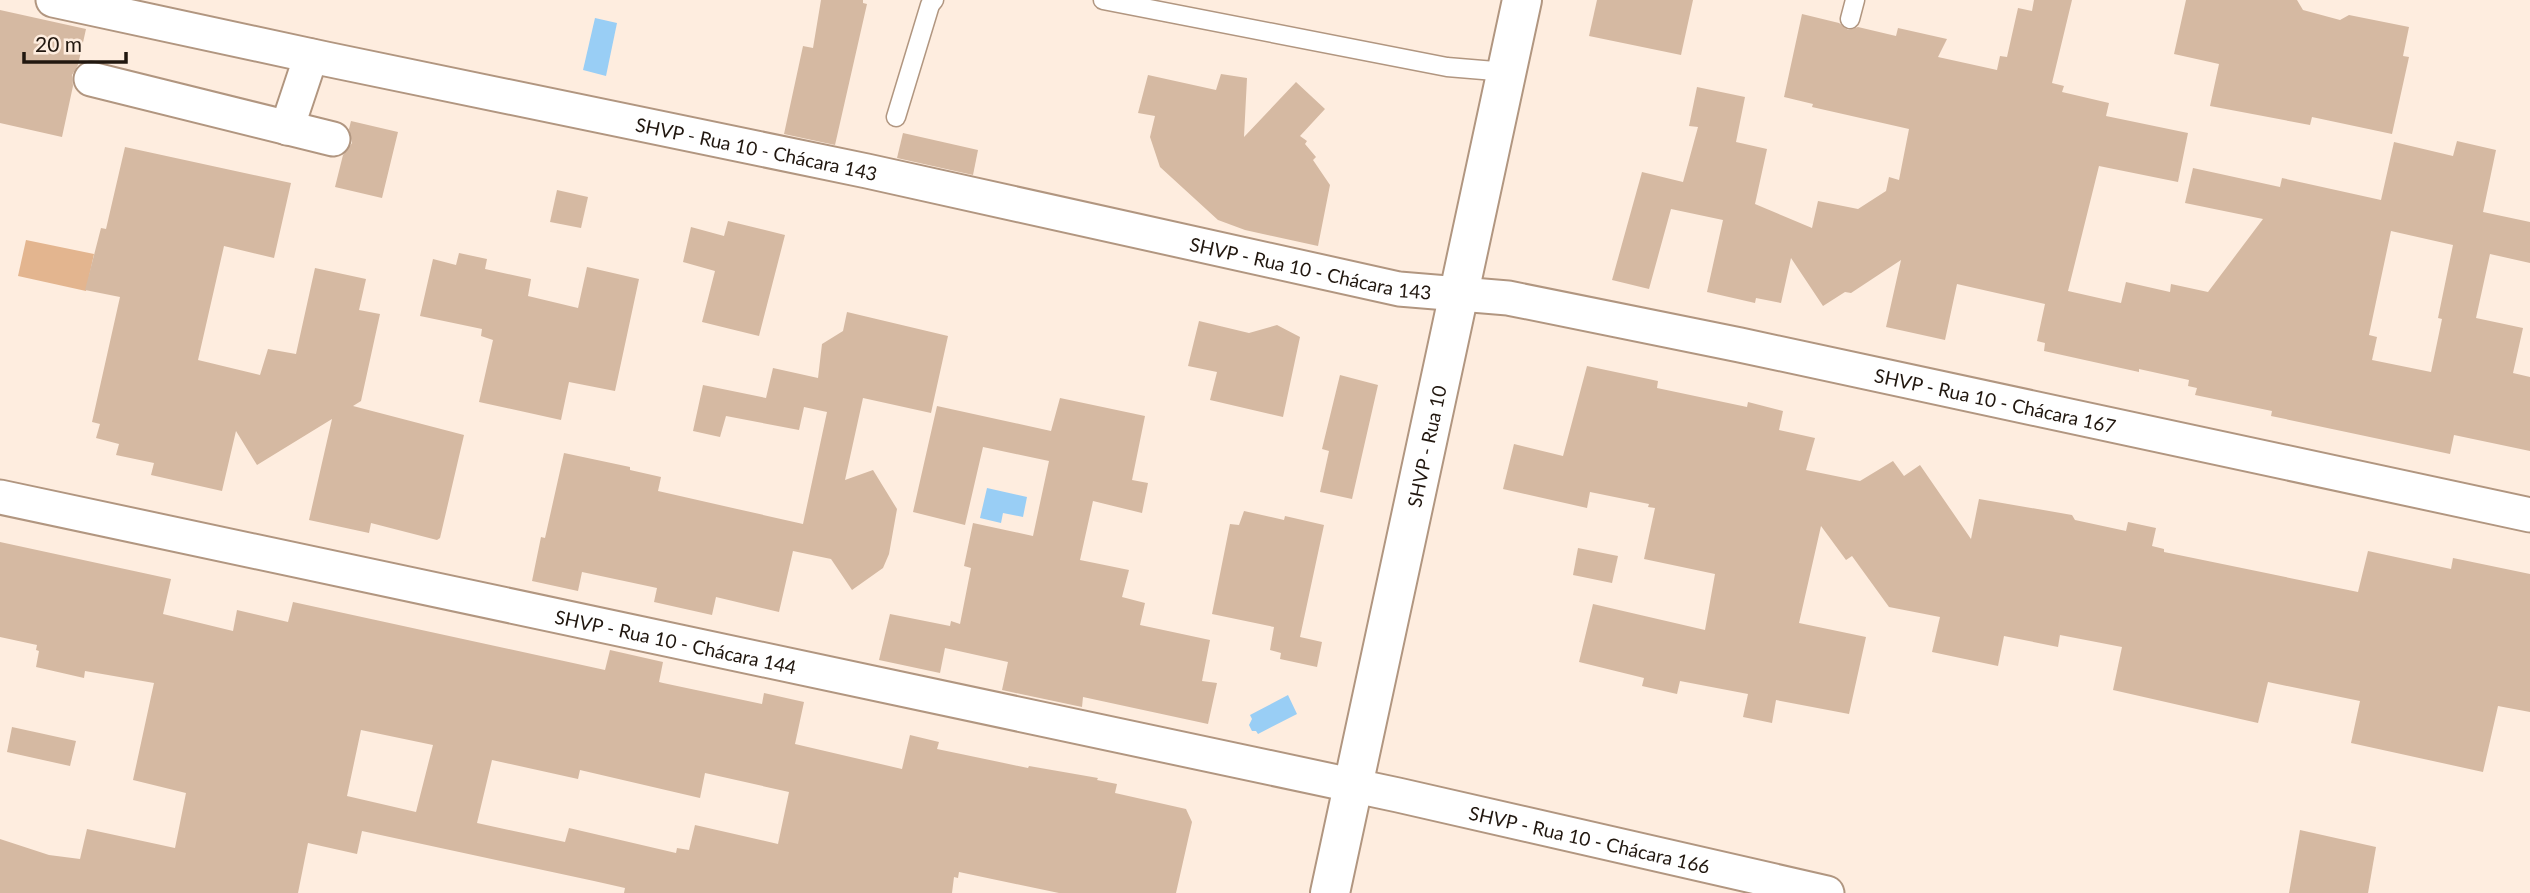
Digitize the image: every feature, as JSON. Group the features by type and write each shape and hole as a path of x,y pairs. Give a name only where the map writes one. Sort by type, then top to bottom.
{"street":[{"name":"SHVP - Rua 10 - Chácara 143","path":"53,0 867,171 1399,289 1460,295"},
{"name":"SHVP - Rua 10","path":"1330,893 1522,0"},
{"path":"287,128 311,56"},
{"path":"91,79 333,139"},
{"name":"SHVP - Rua 10 - Chácara 167","path":"1460,295 1508,298 1740,345 2530,515"},
{"name":"SHVP - Rua 10 - Chácara 144","path":"0,497 1353,787"},
{"name":"SHVP - Rua 10 - Chácara 166","path":"1353,787 1827,893"}],"lane":[{"path":"896,117 930,5 934,0"},
{"path":"1103,0 1447,67 1507,72"},
{"path":"1850,19 1855,0"}],"shaded area":[{"path":"26,240 94,254 86,291 18,276"}],"water":[{"path":"595,18 617,23 606,76 583,70"},
{"path":"987,488 1027,497 1023,517 1003,513 1001,523 980,518"},
{"path":"1288,695 1297,714 1258,734 1252,731 1249,725 1252,719 1250,715"}],"building":[{"path":"821,0 863,0 863,3 867,4 835,145 784,134 803,46 813,48"},
{"path":"1597,0 1693,0 1681,55 1589,36"},
{"path":"2034,0 2072,0 2052,83 2064,86 2062,92 2109,103 2106,116 2188,133 2178,182 2099,166 2068,291 2121,303 2126,282 2170,292 2171,284 2208,292 2263,219 2185,203 2193,168 2280,187 2282,178 2381,200 2394,142 2453,156 2457,141 2496,150 2483,212 2530,222 2530,263 2490,254 2476,318 2523,328 2513,373 2530,377 2530,451 2454,435 2450,454 2271,416 2272,411 2195,395 2197,388 2188,386 2189,380 2044,351 2045,343 2037,341 2045,304 1957,284 1945,340 1886,327 1901,260 1851,293 1845,292 1823,306 1791,258 1781,303 1756,298 1755,303 1707,292 1723,220 1671,209 1649,289 1612,280 1642,172 1683,182 1698,127 1689,126 1697,87 1745,97 1736,142 1767,149 1755,204 1812,228 1818,201 1858,209 1886,191 1889,177 1899,180 1909,129 1812,107 1813,104 1784,97 1802,14 1839,23 1848,30 1858,27 1896,36 1898,28 1947,39 1938,57 1997,70 2000,56 2007,57 2018,8 2032,11","holes":["2391,231 2453,245 2438,318 2442,319 2431,372 2372,360 2377,337 2369,335"]},
{"path":"2186,0 2297,0 2303,10 2340,20 2349,15 2409,27 2403,56 2409,57 2392,134 2312,117 2310,125 2210,106 2219,64 2174,54"},
{"path":"0,10 86,29 78,65 72,75 73,86 62,137 0,123"},
{"path":"1221,74 1247,78 1244,137 1296,82 1325,109 1300,136 1307,141 1305,144 1316,157 1313,160 1330,185 1318,246 1245,230 1218,220 1160,167 1150,137 1155,116 1138,113 1148,75 1216,90"},
{"path":"351,121 398,132 382,198 335,187 343,155 352,143 349,129"},
{"path":"903,133 978,150 973,175 897,158"},
{"path":"125,147 291,183 274,258 224,246 198,360 260,375 268,349 296,354 315,268 366,279 359,310 380,314 361,401 353,406 464,435 440,538 437,540 371,523 369,533 309,520 332,419 257,465 236,431 222,491 151,475 154,463 116,455 119,444 96,438 100,424 92,422 120,297 85,290 101,228 106,229"},
{"path":"557,190 588,197 581,228 550,222"},
{"path":"728,221 785,235 759,336 702,322 715,271 683,262 691,227 724,236"},
{"path":"459,253 487,259 485,269 531,279 528,296 578,308 587,267 639,279 615,391 569,382 561,420 479,402 493,340 481,336 482,329 420,316 433,259 456,265"},
{"path":"847,312 948,336 931,413 863,398 845,480 873,470 897,509 889,554 883,568 852,590 831,559 793,551 779,612 716,597 712,615 654,602 657,588 582,572 578,591 532,581 541,537 545,538 564,453 630,467 630,470 661,477 658,491 803,524 827,412 804,407 799,430 726,416 720,437 693,431 703,385 766,398 773,368 818,378 822,344 843,331"},
{"path":"1199,321 1249,333 1277,325 1300,337 1283,417 1210,400 1217,372 1188,366"},
{"path":"1587,366 1658,381 1657,388 1747,407 1748,402 1783,411 1779,430 1815,438 1806,470 1860,481 1893,461 1904,476 1920,465 1971,539 1979,499 2072,515 2075,520 2126,531 2128,522 2156,528 2152,546 2164,549 2164,552 2358,592 2368,551 2451,569 2453,558 2530,574 2530,712 2498,706 2483,772 2351,743 2360,701 2268,682 2258,723 2113,690 2122,647 2060,635 2058,647 2004,636 1998,666 1932,652 1940,617 1889,607 1852,556 1846,560 1821,526 1799,623 1866,637 1849,714 1776,700 1772,723 1743,717 1748,694 1680,681 1677,694 1642,686 1644,678 1579,662 1593,604 1705,630 1715,574 1644,559 1655,508 1648,507 1649,504 1590,492 1587,508 1503,489 1514,444 1563,456"},
{"path":"1340,375 1378,385 1352,499 1320,492 1329,451 1322,449"},
{"path":"1060,398 1145,416 1132,480 1148,483 1142,513 1093,501 1080,560 1129,570 1122,597 1145,603 1140,625 1210,640 1202,681 1217,683 1208,724 1083,697 1082,707 1002,690 1008,662 945,648 940,673 879,660 890,614 950,626 951,621 960,624 971,568 964,566 973,523 1033,536 1049,461 983,447 965,525 913,512 937,406 1051,431"},
{"path":"1244,511 1284,520 1285,516 1324,525 1300,637 1322,642 1317,667 1280,659 1281,653 1270,650 1274,627 1212,614 1230,524 1239,525"},
{"path":"0,542 171,579 163,614 233,631 237,610 288,622 293,602 605,670 610,650 663,662 659,682 762,704 764,693 804,702 795,744 902,769 910,735 939,742 937,749 1028,768 1029,766 1098,778 1097,780 1117,784 1115,793 1186,809 1192,822 1176,893 1059,893 959,872 958,878 954,877 952,893 624,893 625,888 362,831 357,854 308,843 298,893 0,893 0,839 49,855 80,859 87,829 175,848 186,793 133,780 154,683 85,671 84,678 36,667 39,651 36,650 37,645 0,637","holes":["361,730 433,745 416,812 347,796","492,760 578,779 580,770 700,798 705,773 789,792 778,844 695,825 689,850 677,848 676,853 569,828 565,842 477,823"]},
{"path":"1578,548 1618,556 1612,583 1573,575"},
{"path":"12,727 76,741 70,766 7,752"},
{"path":"2300,830 2376,847 2368,893 2289,893"}]}
